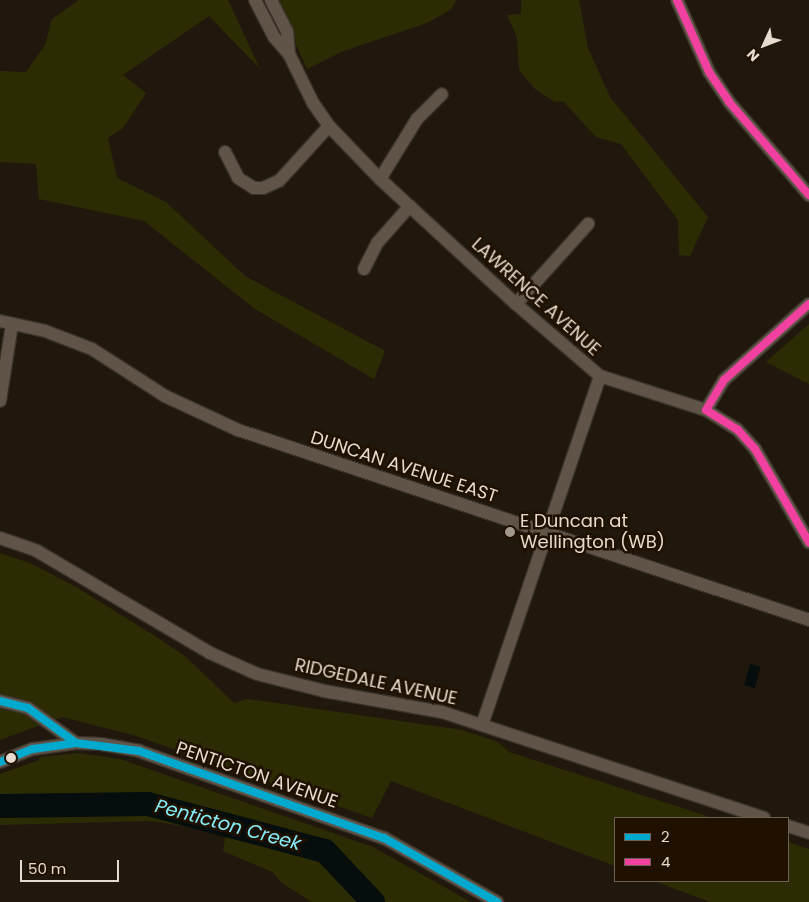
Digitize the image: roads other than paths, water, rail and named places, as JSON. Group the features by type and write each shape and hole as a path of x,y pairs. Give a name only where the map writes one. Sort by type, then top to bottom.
{"street":[{"name":"LAWRENCE AVENUE","path":"255,0 274,37 289,54 313,103 329,126 380,179 516,304 600,376 706,410 737,429 754,450 809,542"},
{"name":"LAWRENCE AVENUE","path":"271,0 287,31 289,54"},
{"path":"677,0 709,72 729,102 809,195"},
{"path":"380,179 415,124 442,94"},
{"path":"224,152 238,178 254,188 263,188 279,181 329,126"},
{"path":"364,269 378,242 410,206"},
{"path":"516,304 588,224"},
{"path":"706,410 724,380 809,304"},
{"path":"0,401 6,323"},
{"name":"DUNCAN AVENUE EAST","path":"6,323 71,340 92,349 165,396 238,430 809,620"},
{"path":"482,725 600,376"},
{"name":"RIDGEDALE AVENUE","path":"0,538 37,551 210,653 257,674 324,691 442,712 761,817"},
{"path":"0,700 28,708 76,743"},
{"name":"PENTICTON AVENUE","path":"0,762 33,749 76,743 101,744 139,752 384,838 498,902"},
{"path":"789,826 809,833"}],"waterway":[{"name":"Penticton Creek","path":"0,806 148,804 325,851 373,902"}],"place":[{"name":"E Duncan at Wellington (WB)","path":"510,532"}]}
